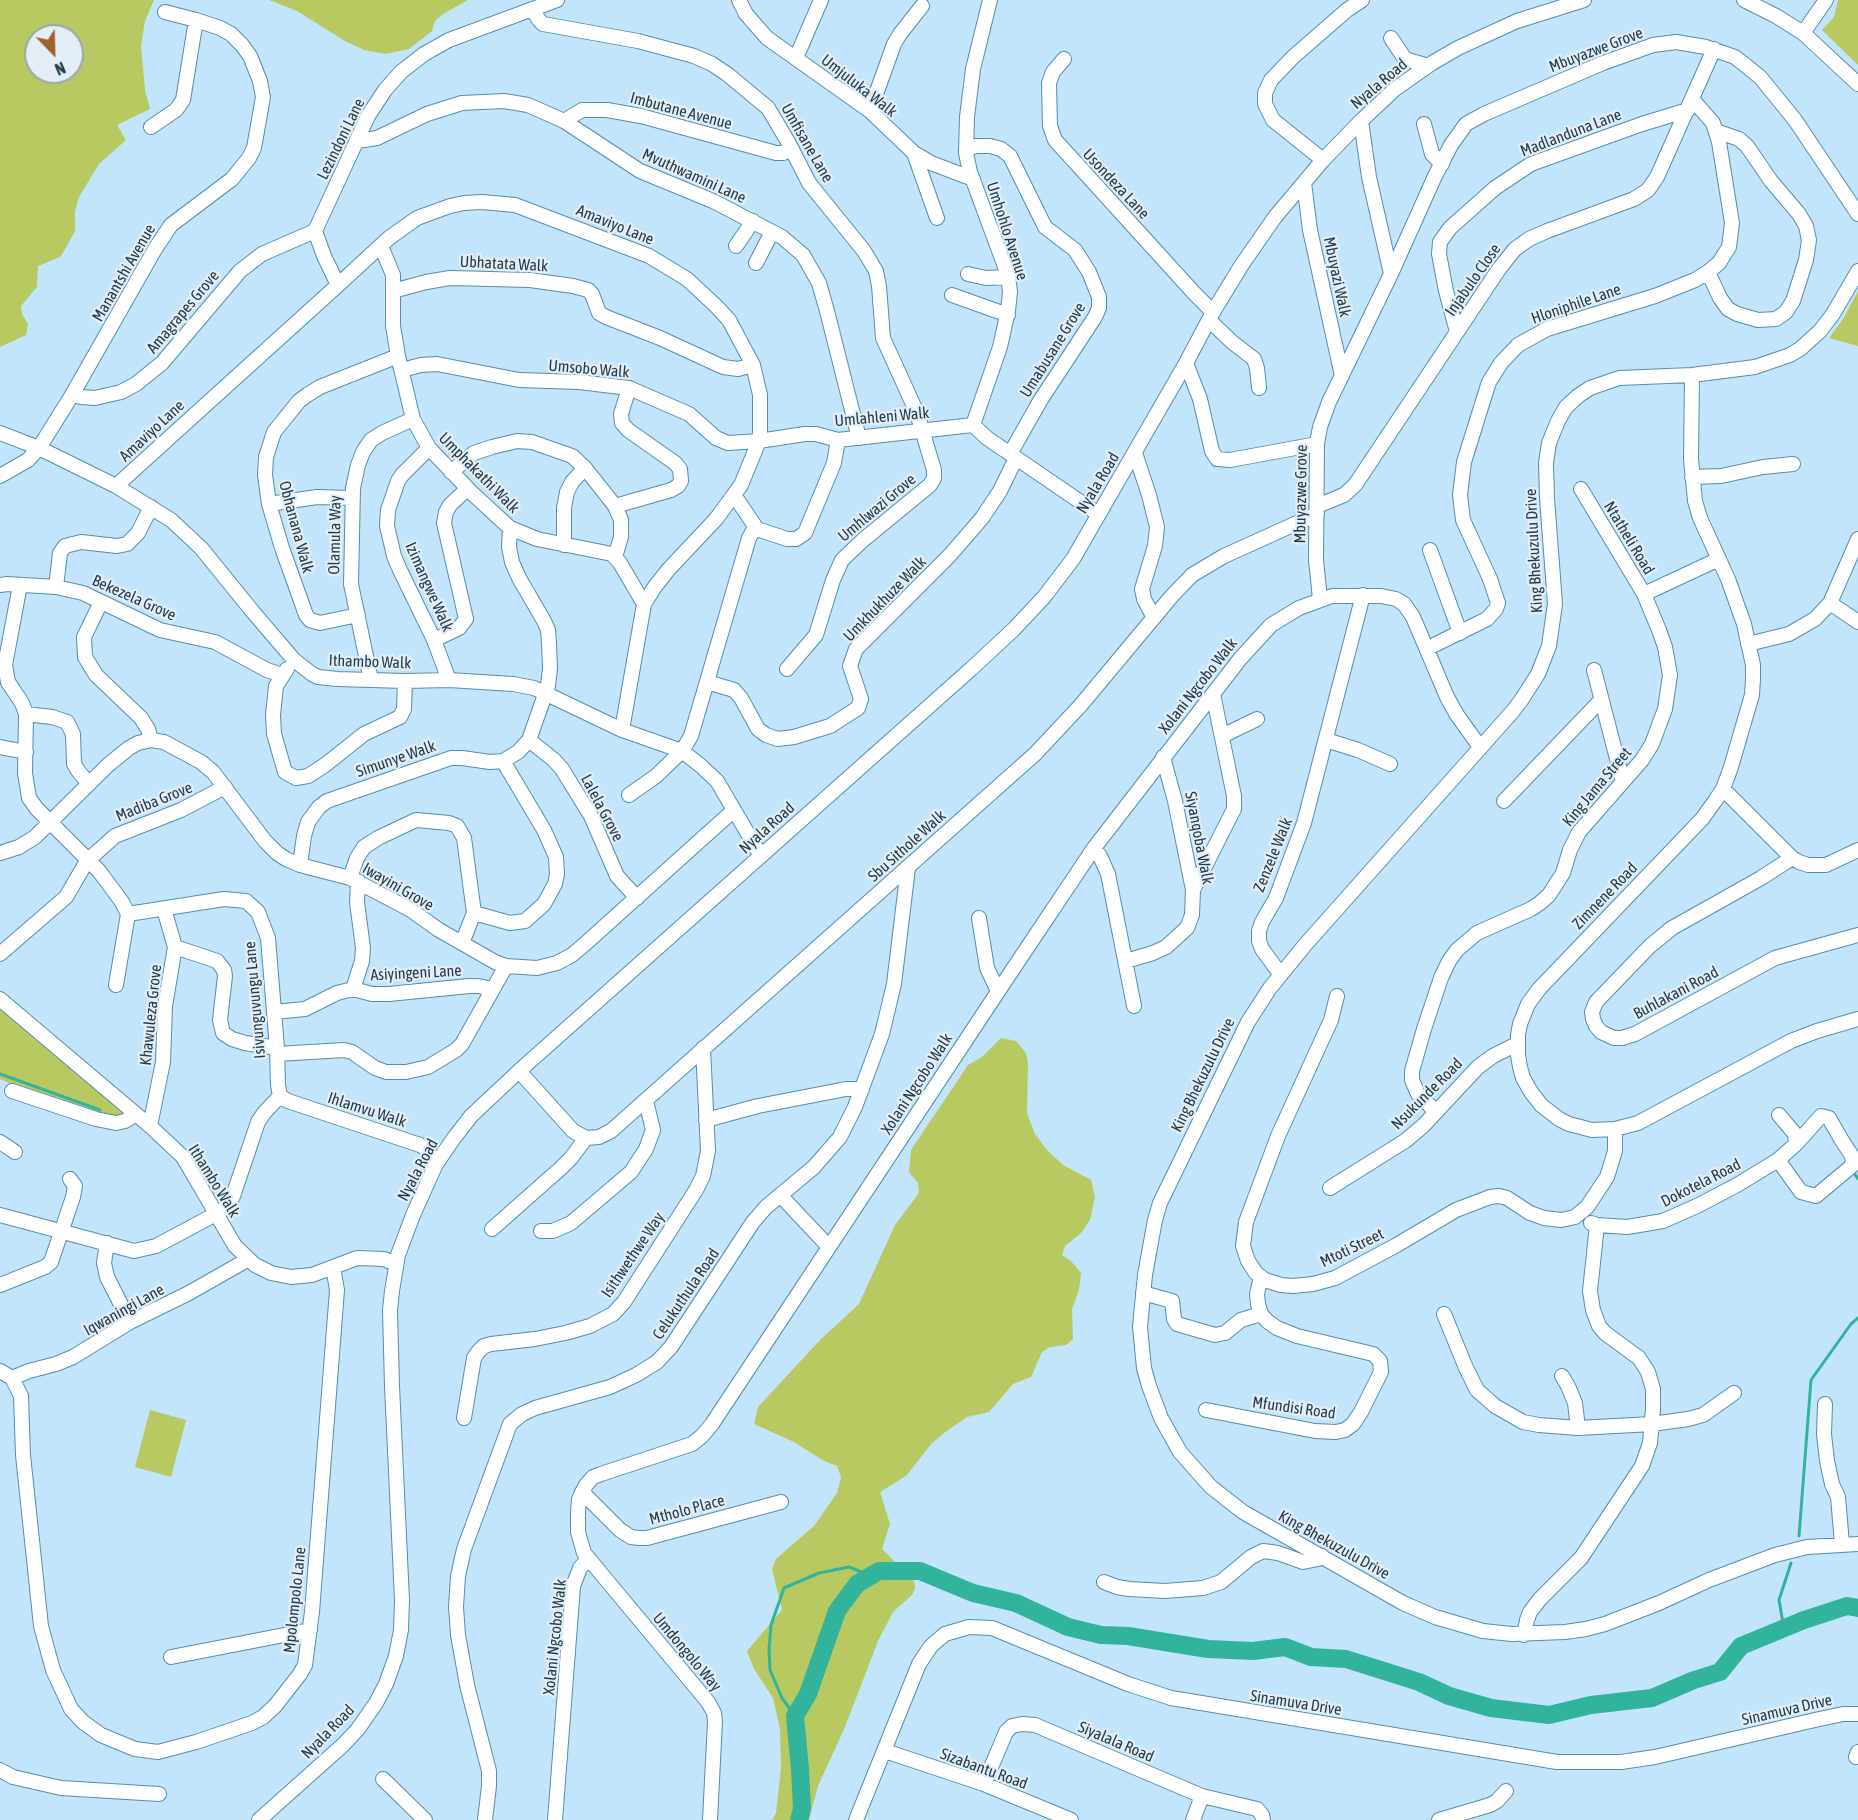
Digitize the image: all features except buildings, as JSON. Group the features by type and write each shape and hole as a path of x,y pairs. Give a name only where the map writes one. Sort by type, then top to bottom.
{"street":[{"name":"Lezindoni Lane","path":"315,231 368,116 380,97 401,72 424,54 459,35 557,0"},
{"name":"Umjuluka Walk","path":"739,0 746,14 761,31 870,111 914,153 931,163 973,179"},
{"path":"796,58 821,0"},
{"name":"Umhohlo Avenue","path":"973,425 1000,347 1008,315 1010,292 1008,277 968,166 966,149 973,69 990,0"},
{"name":"Nyala Road","path":"259,1820 358,1729 386,1684 396,1656 401,1630 402,1600 390,1310 396,1264 412,1215 436,1164 454,1138 471,1116 519,1071 971,669 1044,597 1073,559 1241,266 1275,217 1323,160 1361,121 1395,89 1458,48 1529,16 1584,0"},
{"path":"1744,0 1803,33 1858,84"},
{"path":"1803,33 1826,0"},
{"path":"1323,160 1273,120 1265,104 1265,93 1271,80 1293,57 1360,1"},
{"path":"870,111 894,44 922,6"},
{"name":"Umfisane Lane","path":"532,9 543,24 638,41 694,56 712,64 768,108 809,183 864,251 876,271 883,338 917,413 922,430"},
{"name":"Manantshi Avenue","path":"0,476 28,460 39,448 171,225 232,179 249,158 254,147 262,98 256,69 242,45 231,34 220,28 165,12"},
{"path":"151,127 176,110 183,100 196,20"},
{"path":"1391,38 1405,59 1428,66"},
{"name":"Mbuyazwe Grove","path":"1320,599 1316,560 1317,444 1323,416 1458,132 1474,119 1632,52 1665,43 1690,44 1714,49 1735,57 1748,66 1772,90 1858,214"},
{"name":"Injabulo Close","path":"1317,510 1344,495 1355,485 1510,255 1522,244 1559,226 1634,199 1648,190 1657,177 1714,49"},
{"name":"Usondeza Lane","path":"1064,59 1053,72 1049,83 1050,126 1055,140 1194,293 1232,342 1254,360 1259,388"},
{"name":"Mvuthwamini Lane","path":"357,141 377,138 451,105 473,101 504,101 528,105 564,121 640,171 713,201 772,231 798,249 819,283 859,438"},
{"name":"Hloniphile Lane","path":"1428,648 1487,619 1498,603 1490,579 1463,520 1460,495 1464,462 1488,382 1494,372 1518,345 1546,329 1679,288 1708,272 1724,256 1729,247 1732,231 1716,131 1708,117 1690,105"},
{"name":"Madlanduna Lane","path":"1457,332 1439,254 1440,242 1450,228 1495,188 1531,164 1690,105"},
{"name":"Imbutane Avenue","path":"564,121 582,110 607,110 641,116 776,153 792,149"},
{"path":"1361,121 1369,177 1391,274"},
{"path":"1424,124 1432,154 1442,164"},
{"path":"1708,272 1728,309 1737,314 1764,321 1776,319 1786,312 1793,301 1806,260 1809,240 1806,226 1796,209 1771,181 1747,146 1739,139 1716,131"},
{"name":"Umabusane Grove","path":"966,149 990,146 1001,149 1010,156 1045,227 1076,250 1089,273 1100,303 1095,317 1040,401 1013,456"},
{"path":"914,153 937,218"},
{"name":"Mbuyazi Walk","path":"1304,183 1310,230 1342,376"},
{"name":"Amaviyo Lane","path":"116,486 381,246 417,218 442,208 482,202 515,205 618,243 669,267 687,279 717,306 729,320 753,365 760,395 759,441 748,472 734,495 716,519 668,570 644,604 622,730"},
{"path":"736,246 753,221"},
{"path":"315,231 338,285"},
{"name":"Amagrapes Grove","path":"72,395 81,398 95,398 114,394 136,384 162,363 240,271 262,254 315,231"},
{"path":"756,264 772,231"},
{"name":"Umphakathi Walk","path":"381,246 392,270 393,326 398,356 414,419 429,448 467,489 510,528 537,539 606,552 615,557"},
{"name":"King Bhekuzulu Drive","path":"1858,271 1821,331 1800,349 1775,361 1755,367 1692,375 1634,376 1606,381 1578,396 1566,407 1549,443 1546,463 1555,604 1549,645 1531,687 1281,975 1257,1007 1244,1029 1164,1195 1155,1220 1140,1327 1144,1368 1161,1418 1180,1452 1201,1477 1224,1498 1243,1512 1403,1603 1428,1614 1483,1631 1524,1635 1564,1632 1605,1624 1659,1603 1708,1580 1775,1555 1807,1547 1858,1544"},
{"path":"968,274 986,278 1008,277"},
{"name":"Ubhatata Walk","path":"393,291 450,278 530,280 555,283 588,290 595,298 599,313 723,367 738,369 753,365"},
{"path":"952,295 1008,315"},
{"name":"Obhanana Walk","path":"358,615 320,623 310,620 306,615 269,504 265,475 268,446 274,432 307,395 320,387 398,356"},
{"path":"1186,363 1200,399 1212,452 1217,459 1230,460 1317,444"},
{"name":"Umsobo Walk","path":"402,370 437,364 519,380 579,382 629,388 689,414 721,441 728,443 759,441"},
{"name":"Zimnene Road","path":"1692,375 1692,477 1695,501 1700,518 1737,603 1753,665 1752,695 1723,789 1702,819 1539,989 1524,1014 1517,1044 1523,1078 1541,1105 1559,1119 1592,1130 1615,1129 1638,1123 1791,1041 1817,1030 1858,1019"},
{"path":"615,506 670,490 681,482 680,469 675,463 628,430 622,423 621,414 629,388"},
{"name":"Olamula Way","path":"371,680 351,577 352,498 358,465 368,445 382,433 414,419"},
{"path":"973,425 987,438 1098,514"},
{"name":"Umlahleni Walk","path":"759,441 816,434 838,441 973,425"},
{"name":"Umhlwazi Grove","path":"787,669 816,635 833,580 842,560 934,480 934,470 922,430"},
{"name":"Ithambo Walk","path":"0,433 39,448 116,486 171,520 201,548 294,660 318,677 405,681 449,680 513,684 534,688 622,730 682,751 717,781 761,856"},
{"path":"451,472 474,453 517,441 532,442 572,456 585,468 615,506 621,520 620,545 615,557 644,604"},
{"path":"734,495 757,530 796,539 805,533 834,463 838,441"},
{"name":"Izimangwe Walk","path":"429,448 402,475 394,489 387,517 394,556 434,640 449,680"},
{"path":"1135,453 1157,527 1155,546 1142,589 1154,618"},
{"name":"Umkhukhuze Walk","path":"707,682 734,690 758,729 778,739 823,729 858,708 861,699 850,666 856,649 950,555 982,518 1000,491 1013,456"},
{"path":"1692,477 1721,477 1753,469 1793,464"},
{"path":"564,545 564,508 567,492 572,482 585,468"},
{"path":"434,640 459,628 466,619 444,523 450,505 467,489"},
{"name":"Ntatheli Road","path":"1581,489 1644,594 1719,559"},
{"path":"269,504 317,497 352,498"},
{"path":"56,587 60,553 65,546 81,542 117,546 127,544 138,533 151,507"},
{"name":"Sbu Sithole Walk","path":"586,1138 599,1137 611,1131 646,1101 1053,736 1182,585 1201,568 1317,510"},
{"path":"474,913 510,923 525,921 544,904 553,889 557,874 556,857 544,830 503,761 518,752 529,740 548,686 550,668 548,630 512,562 509,547 510,528"},
{"path":"629,795 656,776 682,751 691,736 749,538 753,531 757,530"},
{"path":"1748,644 1799,629 1815,619 1830,603 1858,539"},
{"path":"1430,550 1460,633"},
{"name":"Bekezela Grove","path":"0,585 56,587 83,593 160,630 215,642 267,670 282,675"},
{"path":"20,585 5,665 8,682 22,703 26,714 26,773 29,798 37,809 99,871 128,914 116,985"},
{"name":"King Jama Street","path":"1435,1112 1418,1094 1412,1080 1412,1071 1441,978 1449,961 1462,945 1477,933 1531,909 1549,895 1563,873 1570,850 1579,832 1642,760 1652,744 1665,709 1670,675 1665,647 1644,594"},
{"name":"Xolani Ngcobo Walk","path":"582,1492 593,1477 692,1444 712,1425 1094,848 1240,659 1271,625 1320,599 1332,596 1364,595 1396,599 1404,604 1413,617 1447,697 1480,747"},
{"name":"Zenzele Walk","path":"1281,975 1262,949 1259,931 1276,898 1304,824 1364,595"},
{"path":"0,853 19,847 35,837 129,748 151,740 148,729 141,718 96,675 85,657 84,637 101,602"},
{"path":"1830,603 1858,622"},
{"path":"294,660 276,686 274,700 274,734 285,772 292,777 308,776 364,734 400,717 404,709 405,681"},
{"path":"1594,670 1623,782"},
{"path":"1193,890 1234,808 1234,796 1213,694"},
{"path":"1504,801 1601,700"},
{"path":"26,714 52,717 67,722 73,734 74,764 89,784"},
{"path":"1222,736 1257,719"},
{"name":"Iwayini Grove","path":"151,740 164,742 201,762 213,772 271,847 286,859 354,880 411,910 482,956 506,966 537,968 557,963 572,955 734,810"},
{"name":"Lalela Grove","path":"529,740 562,769 591,816 617,876 637,898"},
{"path":"1326,740 1358,750 1390,765"},
{"path":"0,747 26,753"},
{"name":"Simunye Walk","path":"300,865 308,822 319,807 327,801 446,759 456,757 490,762 503,761"},
{"name":"Siyanqoba Walk","path":"1126,961 1166,947 1187,928 1192,915 1193,890 1173,792 1163,757"},
{"name":"Madiba Grove","path":"0,954 66,897 87,861 111,839 182,810 225,787"},
{"path":"1723,789 1798,862 1816,866 1826,864 1858,849"},
{"path":"353,989 362,961 363,948 354,880 357,858 364,847 416,820 449,823 457,826 464,838 474,913 462,943"},
{"path":"1094,848 1108,874 1134,1006"},
{"name":"Buhlakani Road","path":"1792,858 1672,928 1650,945 1596,1002 1592,1012 1596,1026 1607,1036 1614,1038 1628,1036 1647,1028 1775,958 1858,935"},
{"name":"Celukuthula Road","path":"485,1820 489,1771 467,1685 458,1635 456,1607 458,1576 464,1550 510,1424 522,1414 535,1408 610,1387 657,1362 671,1347 753,1222 766,1207 813,1167 840,1137 862,1089 882,1034 894,984 908,867"},
{"name":"Isivunguvungu Lane","path":"128,914 224,899 239,900 252,905 258,912 268,938 280,1096"},
{"name":"Khawuleza Grove","path":"150,1126 163,1062 166,1000 176,947 164,909"},
{"path":"979,918 987,968 998,991"},
{"path":"176,947 217,961 224,970 220,1020 223,1033 232,1040 277,1051 345,1050 386,1072 417,1070 441,1059 462,1044 506,966"},
{"name":"Asiyingeni Lane","path":"274,1012 305,1009 327,997 353,989 372,994 389,994 469,986 493,989"},
{"path":"1143,1293 1172,1300 1174,1319 1177,1324 1215,1335 1226,1333 1241,1320 1261,1314 1257,1294 1261,1277 1248,1261 1243,1246 1246,1222 1278,1136 1331,1020 1337,996"},
{"name":"Ithambo Walk","path":"0,999 150,1126 183,1157 235,1246 247,1260 271,1273 291,1277 312,1275 357,1258 384,1259 396,1264"},
{"name":"Nsukunde Road","path":"1330,1188 1405,1141 1423,1126 1486,1060 1517,1044"},
{"name":"Isithwethwe Way","path":"464,1418 474,1358 484,1346 535,1339 590,1326 613,1314 624,1302 703,1176 708,1151 704,1048"},
{"path":"492,1229 561,1168 586,1138 573,1131 519,1071"},
{"path":"706,1120 758,1106 846,1089 862,1089"},
{"path":"12,1091 96,1119 116,1123 125,1121 136,1114"},
{"path":"0,1215 134,1251 156,1246 228,1206 258,1122 280,1096"},
{"name":"Ihlamvu Walk","path":"280,1096 288,1101 420,1144 427,1149 436,1164"},
{"path":"541,1231 553,1231 571,1223 631,1172 646,1149 653,1130 646,1101"},
{"path":"1779,1115 1795,1134 1796,1144"},
{"name":"Dokotela Road","path":"1579,1215 1598,1226 1627,1227 1663,1221 1718,1196 1779,1160 1793,1149 1821,1116 1829,1118 1852,1156 1853,1165 1816,1196 1801,1192 1779,1160"},
{"path":"1579,1215 1592,1200 1610,1169 1615,1151 1615,1129"},
{"path":"0,1142 15,1152"},
{"path":"0,1285 49,1264 56,1253 75,1190 70,1179"},
{"path":"780,1195 829,1247"},
{"name":"Mtoti Street","path":"1261,1277 1281,1285 1293,1286 1335,1278 1456,1210 1490,1197 1507,1198 1530,1213 1544,1218 1566,1219 1579,1215"},
{"path":"1524,1635 1530,1612 1581,1558 1642,1466 1648,1452 1653,1389 1648,1372 1639,1358 1605,1333 1599,1326 1593,1310 1590,1292 1598,1226"},
{"path":"107,1243 104,1263 107,1277 130,1322"},
{"name":"Iqwaningi Lane","path":"6,1374 73,1358 130,1322 189,1293 247,1260"},
{"name":"Mpolompolo Lane","path":"6,1374 21,1396 23,1455 40,1626 60,1687 71,1709 83,1722 101,1735 119,1744 148,1752 174,1749 252,1723 263,1717 275,1706 305,1665 310,1630 337,1290 333,1266"},
{"name":"Mfundisi Road","path":"1206,1410 1314,1431 1336,1432 1345,1430 1353,1424 1361,1412 1381,1372 1380,1361 1377,1358 1369,1353 1297,1336 1277,1328 1261,1314"},
{"path":"1444,1314 1472,1381 1487,1400 1523,1422 1578,1428 1652,1424 1703,1415 1734,1393"},
{"path":"1562,1376 1575,1403 1578,1428"},
{"path":"1825,1404 1824,1434 1827,1461 1832,1484 1838,1497 1842,1544"},
{"path":"582,1492 578,1513 578,1532 582,1548 588,1559"},
{"name":"Mtholo Place","path":"582,1492 624,1534 639,1538 647,1538 780,1502"},
{"path":"1104,1582 1129,1589 1165,1591 1203,1588 1221,1582 1251,1557 1263,1551 1278,1553 1303,1562 1322,1556"},
{"name":"Xolani Ngcobo Walk","path":"555,1820 573,1586 580,1568 588,1559"},
{"name":"Umdongolo Way","path":"588,1559 712,1707 715,1721 710,1820"},
{"name":"Sinamuva Drive","path":"856,1820 919,1665 931,1646 945,1634 969,1627 992,1628 1128,1684 1171,1698 1557,1762 1621,1762 1655,1757 1815,1720 1854,1714"},
{"path":"171,1657 310,1630"},
{"path":"1854,1714 1850,1720 1858,1727"},
{"name":"Siyalala Road","path":"984,1784 1006,1732 1012,1726 1035,1725 1202,1796 1257,1809 1263,1820"},
{"path":"1858,1737 1858,1743"},
{"name":"Sizabantu Road","path":"885,1751 984,1784 1071,1820"},
{"path":"0,1770 13,1777 62,1788 159,1794"},
{"path":"383,1779 425,1820"},
{"path":"1439,1820 1490,1805 1506,1791"},
{"path":"1193,1820 1202,1796"}],"green space":[{"path":"0,0 154,0 145,21 141,46 145,90 150,109 117,125 126,140 99,164 79,197 75,211 75,231 64,251 60,257 38,266 37,287 21,306 22,314 28,324 26,335 0,347"},
{"path":"269,0 468,0 443,14 435,21 432,31 409,49 385,54 364,50 297,11"},
{"path":"1838,0 1858,0 1858,65 1822,30 1834,17"},
{"path":"1858,291 1858,346 1829,338 1843,319"},
{"path":"0,1006 127,1113 115,1117 17,1087 0,1079"},
{"path":"1001,1038 1016,1041 1026,1053 1028,1063 1027,1113 1035,1134 1046,1149 1063,1165 1091,1180 1095,1197 1090,1220 1081,1233 1065,1246 1062,1255 1071,1261 1081,1273 1079,1290 1072,1309 1073,1339 1066,1345 1050,1347 1042,1352 1031,1377 1013,1384 989,1412 967,1417 944,1433 932,1443 906,1476 880,1492 890,1524 882,1549 914,1581 915,1588 912,1595 893,1612 878,1641 845,1727 818,1786 809,1820 772,1820 776,1813 781,1768 780,1729 773,1698 754,1669 747,1651 782,1610 772,1569 776,1559 814,1526 837,1493 841,1477 837,1466 824,1461 794,1442 754,1424 758,1407 820,1340 859,1304 895,1225 919,1193 918,1183 909,1172 911,1150 968,1065 982,1057"},
{"path":"150,1410 186,1420 171,1477 135,1467"}],"waterway":[{"path":"0,1074 100,1110"},
{"path":"1854,1173 1858,1179"},
{"path":"1799,1536 1811,1380 1851,1324 1858,1318"},
{"path":"1784,1629 1779,1600 1791,1563"},
{"path":"795,1716 782,1698 770,1670 771,1625 784,1588 819,1573 849,1567 871,1576"},
{"path":"799,1820 802,1809 795,1716 808,1694 837,1611 857,1584 879,1571 920,1571 973,1593 1016,1603 1068,1627 1101,1635 1128,1636 1208,1649 1253,1651 1285,1647 1311,1657 1346,1659 1419,1682 1449,1696 1491,1708 1549,1715 1591,1705 1652,1698 1694,1680 1720,1672 1741,1646 1804,1620 1847,1606 1858,1608"}]}
